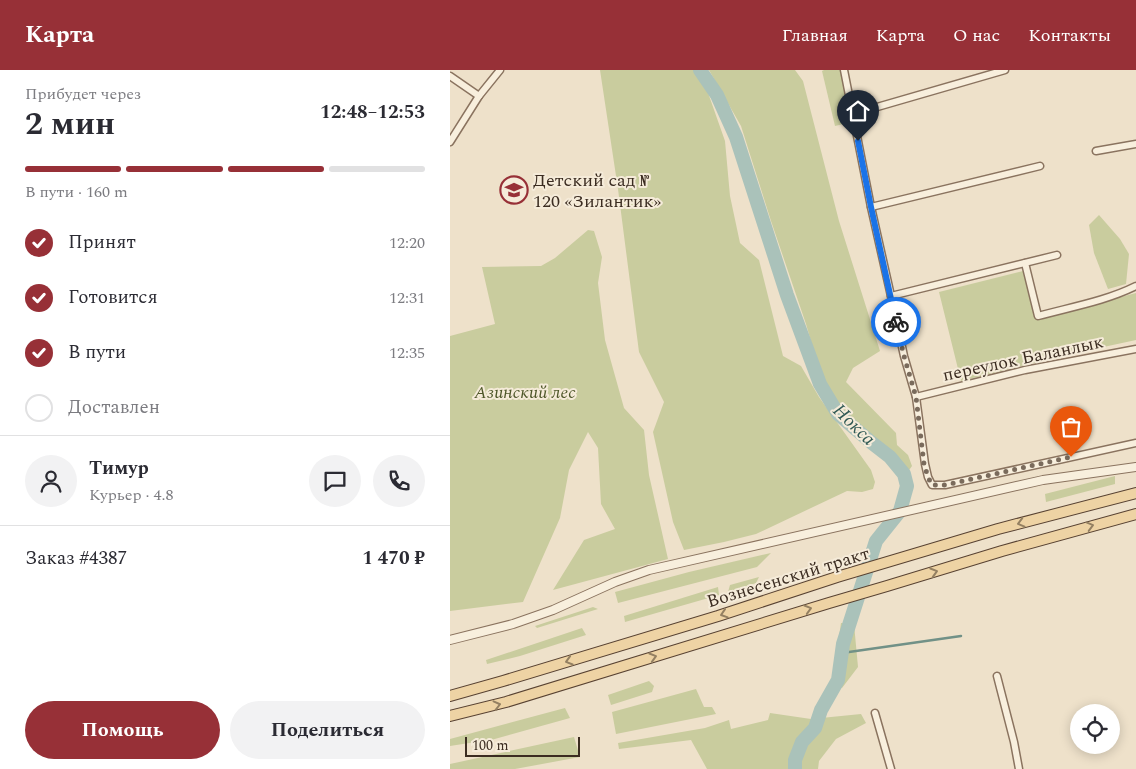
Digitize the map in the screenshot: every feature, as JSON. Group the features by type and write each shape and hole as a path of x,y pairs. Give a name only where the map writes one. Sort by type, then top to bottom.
{"main road":[{"name":"Вознесенский тракт","path":"450,696 718,616 837,577 998,529 1136,493"},
{"name":"Вознесенский тракт","path":"450,716 506,702 1002,551 1136,514"}],"street":[{"path":"450,142 479,96 500,70"},
{"path":"844,70 871,207 904,356 916,397 924,464 932,485 945,485 1136,443"},
{"path":"853,114 1004,70"},
{"path":"450,76 479,96"},
{"path":"1096,151 1136,144"},
{"path":"871,207 1040,166"},
{"path":"891,296 1056,255"},
{"path":"1025,263 1038,316 1116,295 1136,286"},
{"name":"переулок Баланлык","path":"916,397 1025,370 1136,350"},
{"path":"450,640 513,624 649,570 1043,480 1136,467"},
{"path":"997,676 1019,769"},
{"path":"875,713 891,769"}],"green space":[{"path":"600,70 700,70 725,141 730,196 740,243 759,260 783,356 801,366 819,397 871,470 875,482 873,489 862,492 847,491 756,534 684,550 673,522 653,432 664,402 639,352 618,189"},
{"path":"709,70 795,70 803,81 839,221 880,351 853,368 846,382 896,433 897,445 908,455 912,466 907,473 897,457 869,436 841,411 823,383 806,324 741,126"},
{"path":"840,70 852,122 835,126 822,71"},
{"path":"1099,215 1120,239 1129,254 1126,284 1108,289 1094,253 1089,225"},
{"name":"Азинский лес","path":"588,230 594,231 602,257 598,283 605,340 624,408 644,430 649,475 668,559 553,590 584,540 615,529 601,504 598,448 588,432 569,470 560,518 523,602 450,611 450,336 495,324 482,267 541,266 555,258"},
{"path":"1023,271 1036,319 1136,293 1136,340 961,381 939,292"},
{"path":"1115,476 1115,484 1046,502 1045,494"},
{"path":"771,553 757,567 618,603 615,592"},
{"path":"759,577 756,583 728,592 730,585"},
{"path":"718,587 719,595 625,622 624,616"},
{"path":"593,607 598,609 537,628 535,626"},
{"path":"841,623 854,624 858,667 842,688 833,684"},
{"path":"582,628 586,635 520,656 487,664 486,660"},
{"path":"649,681 654,686 652,692 611,705 608,695"},
{"path":"696,689 704,707 712,707 716,714 616,734 612,712"},
{"path":"565,708 570,718 484,742 450,746 450,739"},
{"path":"770,713 811,719 861,714 866,723 836,739 819,761 818,769 707,769 691,740 619,749 618,743 705,728 729,720 731,729 768,720"},
{"path":"574,737 580,757 515,769 450,769 450,764"}],"waterway":[{"name":"Нокса","path":"700,70 717,95 736,137 787,295 820,384 838,414 890,457 904,474 907,486 900,511 876,541 843,644 838,680 821,710 815,728 802,742 795,760 795,769"},
{"path":"842,653 961,636"}],"way so far":[{"path":"896,322 916,397 924,464 932,485 945,485 1071,457"}],"place":[{"name":"Детский сад № 120 «Зилантик»","path":"514,190"}],"route":[{"path":"858,141 896,322"}]}
